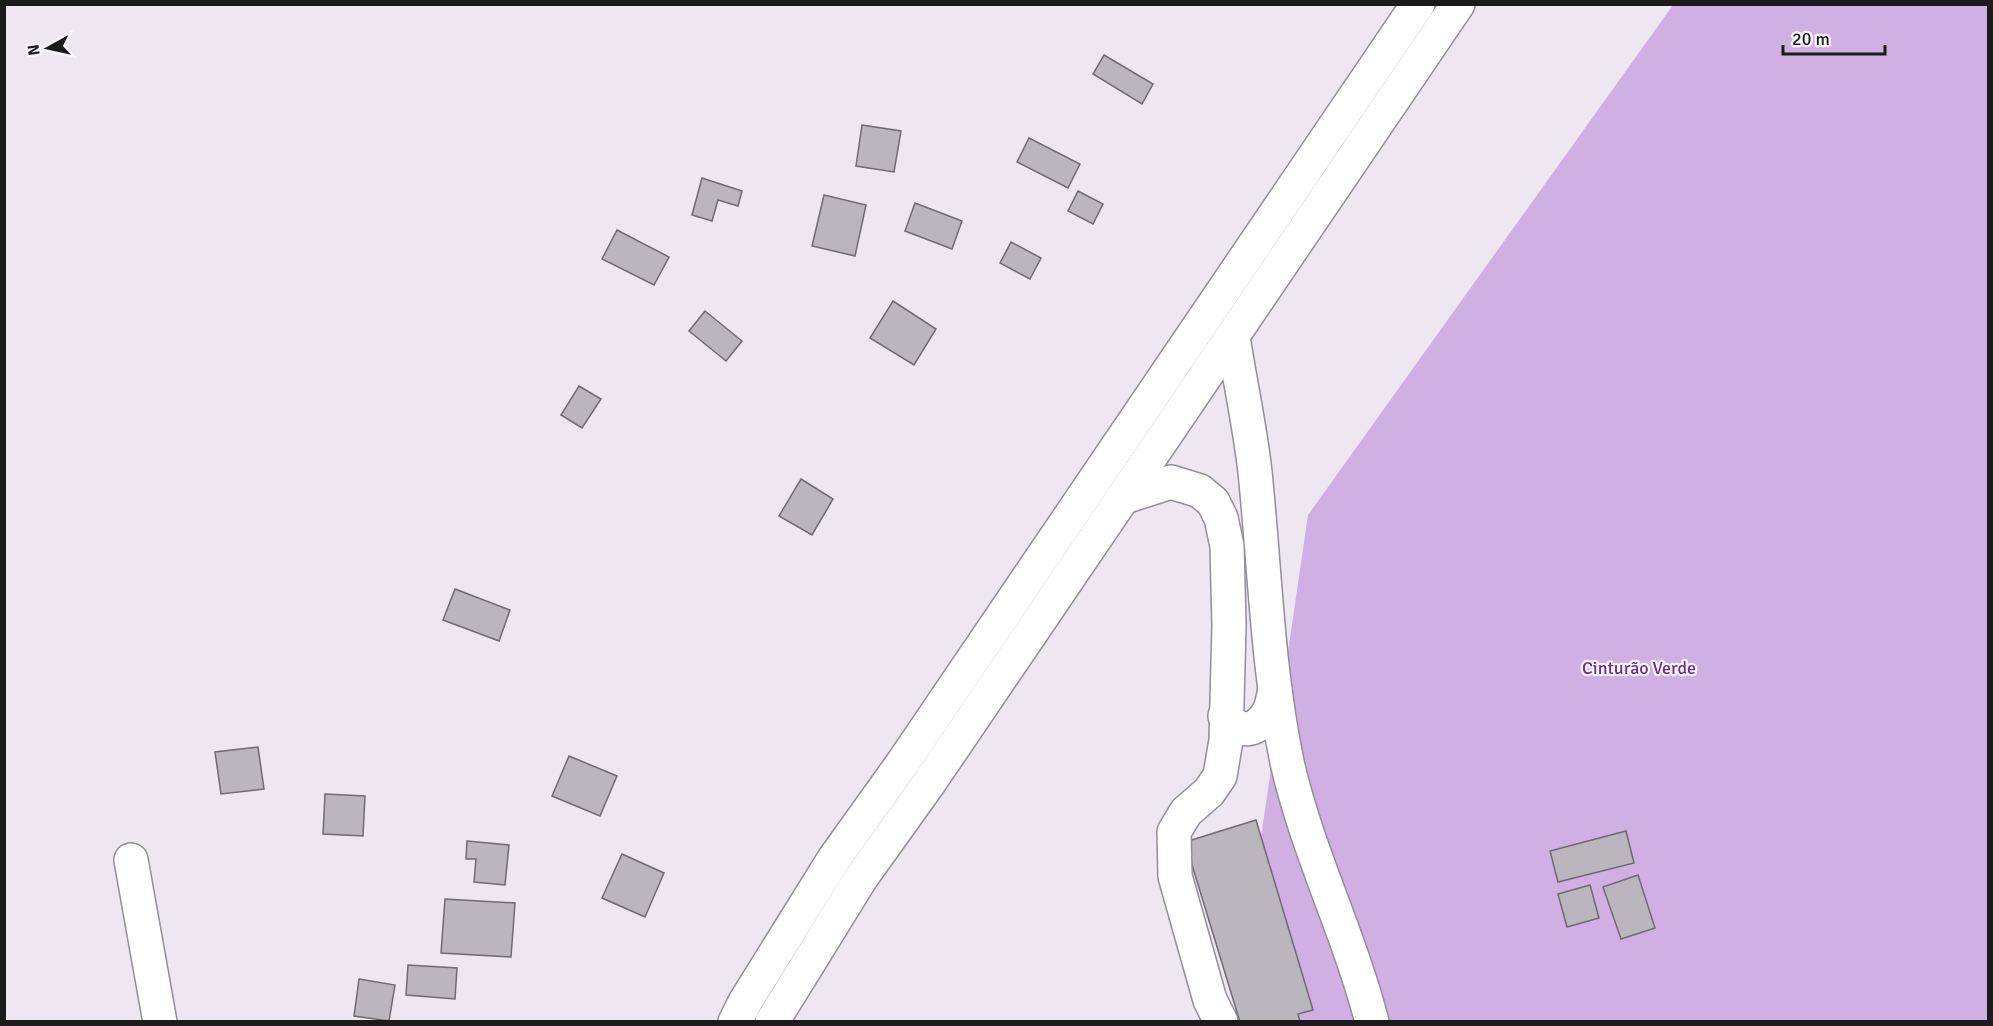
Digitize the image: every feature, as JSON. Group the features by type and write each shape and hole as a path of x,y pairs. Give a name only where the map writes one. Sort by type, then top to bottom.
{"main road":[{"path":"735,1022 745,1002 834,859 909,754 1418,4"},
{"path":"772,1022 861,878 929,783 1458,4"},
{"path":"1233,337 1254,468 1271,663 1287,761 1329,897 1365,995 1371,1022"},
{"path":"1124,497 1171,482 1200,491 1213,502 1221,518 1227,546 1229,626 1226,740 1220,776 1209,792 1186,812 1174,832 1175,876 1210,1000 1221,1022"},
{"path":"1226,716 1233,725 1242,730 1252,728 1260,723 1269,712 1275,690"},
{"path":"131,860 160,1022"}],"green space":[{"name":"Cinturão Verde","path":"1673,5 1988,5 1988,1021 1234,1022 1308,515"}],"building":[{"path":"1104,55 1153,84 1142,104 1093,74"},
{"path":"862,125 901,131 894,172 856,166"},
{"path":"1029,138 1080,164 1068,188 1017,162"},
{"path":"702,178 742,191 738,206 718,200 712,221 692,215"},
{"path":"1078,191 1103,204 1093,224 1068,211"},
{"path":"824,195 866,205 855,256 812,246"},
{"path":"915,203 962,221 952,249 905,231"},
{"path":"617,230 669,257 654,285 602,259"},
{"path":"1011,242 1041,258 1030,279 1000,263"},
{"path":"893,301 936,329 914,365 870,338"},
{"path":"705,311 742,341 726,361 689,331"},
{"path":"579,386 601,399 582,428 561,415"},
{"path":"801,479 833,499 812,535 779,516"},
{"path":"455,589 510,610 499,641 443,620"},
{"path":"258,747 264,789 221,794 215,752"},
{"path":"569,756 617,776 600,816 552,796"},
{"path":"325,794 365,796 363,836 323,834"},
{"path":"1256,820 1313,1010 1298,1014 1300,1022 1240,1022 1185,842"},
{"path":"1626,831 1634,863 1558,882 1550,851"},
{"path":"467,841 509,845 505,885 474,882 476,859 466,859"},
{"path":"622,854 664,873 645,917 602,898"},
{"path":"1638,875 1655,928 1621,939 1603,887"},
{"path":"1590,885 1599,918 1567,927 1558,894"},
{"path":"445,899 515,903 511,957 441,953"},
{"path":"408,965 457,968 455,999 406,995"},
{"path":"359,979 395,985 389,1021 354,1016"}]}
